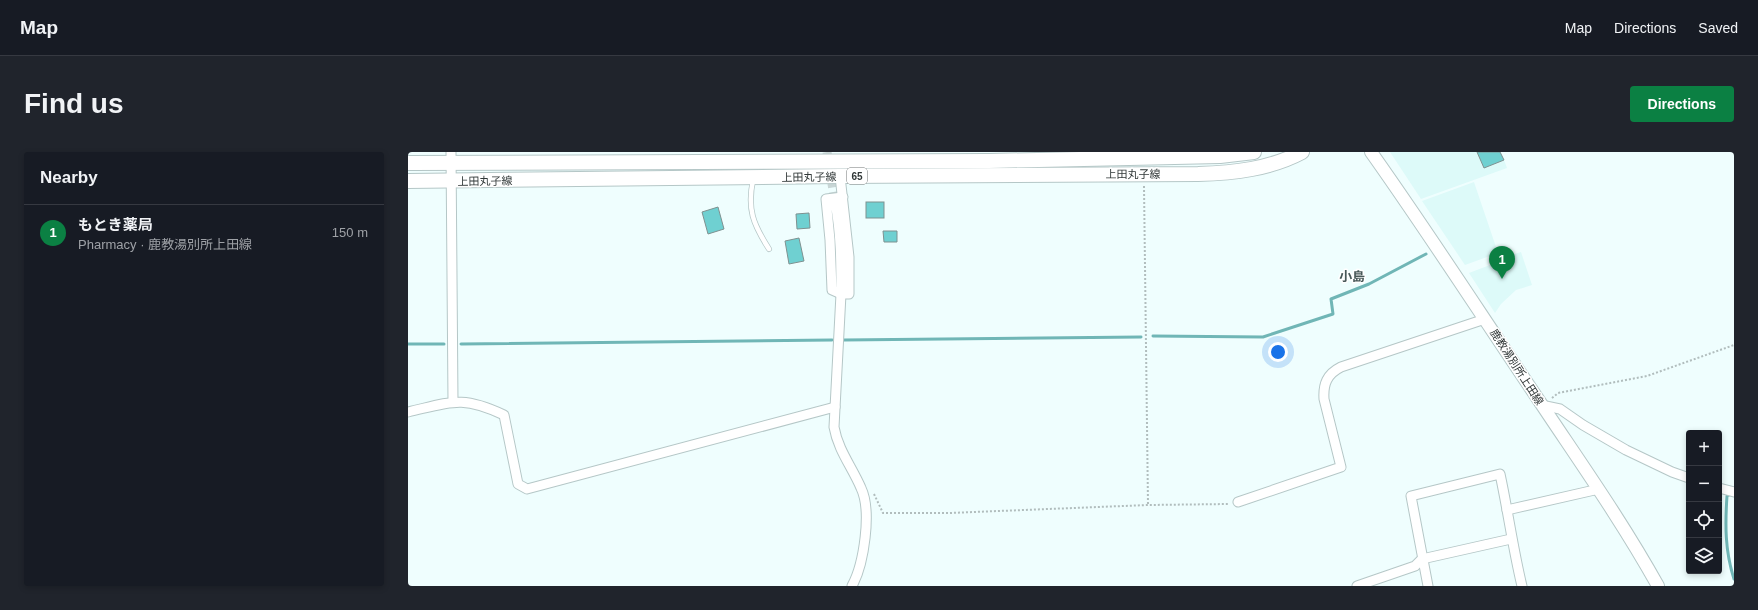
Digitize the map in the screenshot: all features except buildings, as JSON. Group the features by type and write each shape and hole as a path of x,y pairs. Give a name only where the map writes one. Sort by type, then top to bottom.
{"main road":[{"name":"上田丸子線","path":"408,181 754,178 837,163 989,161 1143,154 1220,156 1254,152"},
{"name":"上田丸子線","path":"408,163 451,157 837,163 1144,174 1205,174 1246,170 1276,163 1302,152"},
{"name":"鹿教湯別所上田線","path":"1371,152 1599,489 1635,545 1658,586"}],"street":[{"path":"1143,154 1144,174"},
{"path":"451,157 453,401"},
{"path":"837,163 843,197 849,257 849,294 841,294 832,290 830,240 826,199 843,197"},
{"path":"835,203 840,237 841,294 834,407 836,440 862,489 867,507 862,562 852,586"},
{"path":"1238,502 1341,467 1323,390 1328,377 1333,371 1485,319"},
{"path":"408,412 453,401 468,401 484,405 504,415 518,484 527,489 834,407"},
{"path":"1541,405 1560,409 1583,426 1626,450 1672,472 1686,477"},
{"path":"1428,586 1411,496 1500,474 1511,539 1522,586"},
{"path":"1507,510 1599,489"},
{"path":"1722,489 1734,492"},
{"path":"1357,586 1415,566 1422,558 1511,539"}],"lane":[{"path":"754,178 750,195 751,209 757,230 769,249"}],"path":[{"path":"1144,174 1148,505"},
{"path":"1541,405 1558,393 1647,376 1734,345"},
{"path":"872,489 883,513 949,513 1148,505 1226,505 1238,502"}],"shaded area":[{"path":"1390,152 1501,152 1507,168 1421,199"},
{"path":"1474,182 1498,253 1465,265 1422,201"},
{"path":"1521,252 1532,285 1516,290 1501,304 1495,313 1469,273 1503,260 1505,257"}],"waterway":[{"path":"1153,336 1263,337 1333,314 1331,299 1369,284 1426,254"},
{"path":"844,340 1141,337"},
{"path":"461,344 832,340"},
{"path":"408,344 444,344"},
{"path":"1731,494 1727,496 1726,528 1727,548 1734,579"}],"tunnel":[{"path":"827,152 835,203"}],"place":[{"name":"もとき薬局","path":"1502,279"}],"district":[{"name":"小島","path":"1352,276"}]}
